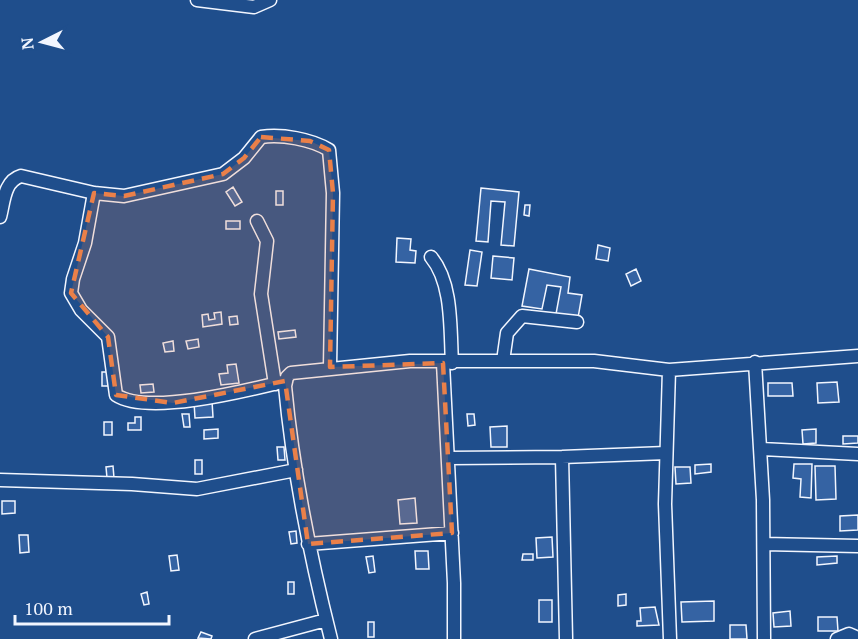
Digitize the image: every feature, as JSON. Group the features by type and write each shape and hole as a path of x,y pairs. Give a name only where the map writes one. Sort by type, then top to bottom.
{"street":[{"path":"197,0 254,7 270,0"},
{"path":"0,217 5,179 26,176 94,194 124,196 223,174 244,158 261,137 310,141 329,150 333,193 330,367"},
{"path":"94,194 85,243 71,292 81,310 108,337 116,394 123,398 167,403 215,397 281,382 291,373 410,360 448,363 614,362 669,370 858,356"},
{"path":"256,221 267,241 261,294 281,382 308,544 331,639"},
{"path":"431,257 438,264 444,281 454,639"},
{"path":"503,361 507,333 522,316 577,322"},
{"path":"755,362 761,449 764,639"},
{"path":"669,370 665,504 670,639"},
{"path":"761,449 858,454"},
{"path":"449,458 562,458 666,453"},
{"path":"562,458 566,639"},
{"path":"0,480 132,484 197,489 296,470"},
{"path":"308,544 452,533"},
{"path":"764,544 858,546"},
{"path":"255,639 326,620"},
{"path":"837,639 849,634 858,638"}],"highlighted area":[{"path":"261,137 310,141 329,150 333,193 330,367 443,363 452,533 308,544 285,381 173,403 116,395 108,337 71,293 94,193 124,196 223,174 244,158"}],"building":[{"path":"233,187 242,202 235,206 226,192"},
{"path":"481,188 519,192 514,246 501,245 505,202 491,201 488,242 476,241"},
{"path":"276,191 283,191 283,205 276,205"},
{"path":"525,205 530,205 529,216 524,215"},
{"path":"226,221 240,221 240,229 226,229"},
{"path":"397,238 411,239 410,250 416,251 415,263 396,262"},
{"path":"598,245 610,248 608,261 596,259"},
{"path":"470,250 482,252 477,286 465,285"},
{"path":"493,256 514,258 512,280 491,278"},
{"path":"529,269 570,277 568,293 582,295 578,318 556,314 561,287 547,285 542,309 522,306"},
{"path":"636,269 641,281 631,286 626,274"},
{"path":"221,312 222,324 203,327 202,315 208,314 209,320 215,319 214,313"},
{"path":"237,316 238,324 230,325 229,317"},
{"path":"295,330 296,337 279,339 278,332"},
{"path":"198,339 199,347 188,349 186,341"},
{"path":"173,341 174,351 165,352 163,343"},
{"path":"236,364 239,383 221,385 219,374 228,373 227,365"},
{"path":"102,372 109,372 109,386 102,386"},
{"path":"837,382 839,402 818,403 817,383"},
{"path":"768,383 792,383 793,396 768,396"},
{"path":"153,384 154,392 141,393 140,385"},
{"path":"212,401 213,417 195,418 194,402"},
{"path":"182,414 189,414 190,427 184,427"},
{"path":"467,414 474,414 475,425 468,426"},
{"path":"135,417 141,417 141,430 128,430 128,423 135,423"},
{"path":"104,422 112,422 112,435 104,435"},
{"path":"507,426 507,447 491,447 490,427"},
{"path":"218,429 218,438 204,439 204,430"},
{"path":"816,429 816,443 803,444 802,430"},
{"path":"843,436 858,436 858,443 843,444"},
{"path":"277,447 284,447 285,460 278,460"},
{"path":"195,460 202,460 202,474 195,474"},
{"path":"711,464 711,472 695,474 695,465"},
{"path":"794,464 812,464 811,498 800,497 801,479 793,478"},
{"path":"113,466 114,478 107,478 106,467"},
{"path":"815,466 835,466 836,499 816,500"},
{"path":"675,467 690,467 691,483 676,484"},
{"path":"415,498 417,523 400,524 398,500"},
{"path":"2,501 15,501 15,513 2,514"},
{"path":"858,515 858,530 840,531 840,516"},
{"path":"296,531 297,543 291,544 289,532"},
{"path":"19,535 28,535 29,552 20,553"},
{"path":"552,537 553,557 537,558 536,538"},
{"path":"415,551 428,551 429,569 416,569"},
{"path":"523,554 533,554 533,560 522,560"},
{"path":"177,555 179,570 171,571 169,556"},
{"path":"373,556 375,572 369,573 366,557"},
{"path":"837,556 837,563 817,565 817,557"},
{"path":"288,582 294,582 294,594 288,594"},
{"path":"147,592 149,604 144,605 141,594"},
{"path":"626,594 626,605 618,606 618,595"},
{"path":"539,600 552,600 552,622 539,622"},
{"path":"714,601 714,621 682,622 681,602"},
{"path":"655,607 659,625 637,626 637,621 641,621 640,608"},
{"path":"790,611 791,626 774,627 773,613"},
{"path":"818,617 837,617 838,631 818,631"},
{"path":"368,622 374,622 374,637 368,637"},
{"path":"730,625 746,625 747,639 730,639"},
{"path":"201,632 212,636 211,639 198,638"}]}
